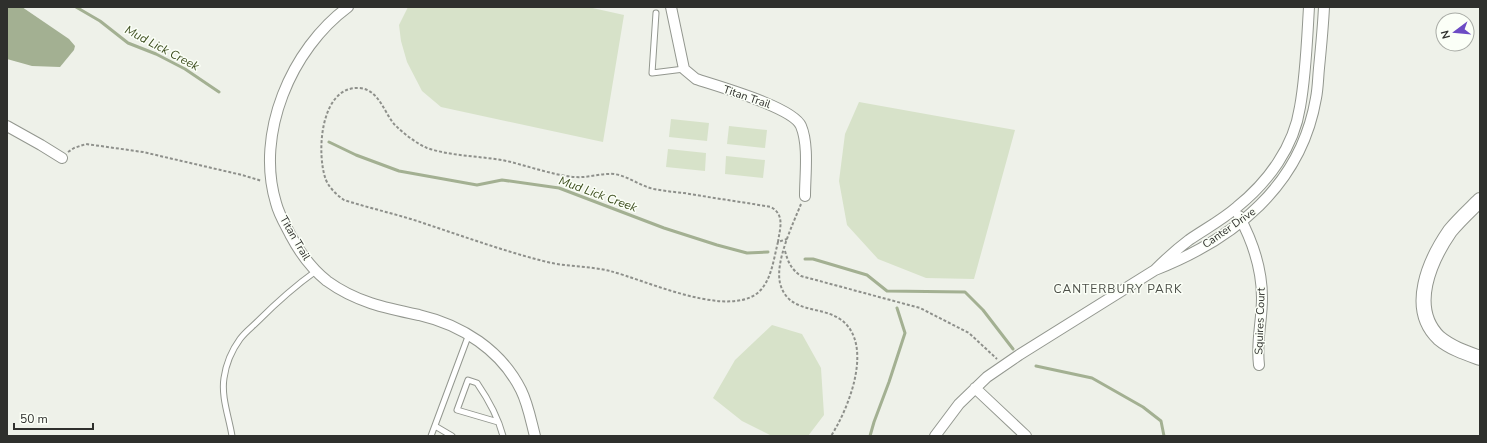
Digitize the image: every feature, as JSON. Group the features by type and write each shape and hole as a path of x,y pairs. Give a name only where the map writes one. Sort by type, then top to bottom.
{"street":[{"name":"Titan Trail","path":"348,7 327,26 311,44 289,82 273,129 271,162 272,184 276,203 285,225 306,260 316,271 340,290 374,305 450,324 469,334 500,359 511,374 525,400 535,436"},
{"path":"671,7 684,69"},
{"name":"Canter Drive","path":"1155,270 1190,240 1235,209 1263,183 1275,168 1296,126 1301,100 1309,7"},
{"name":"Canter Drive","path":"935,436 950,415 975,388 1003,366 1146,274 1186,256 1213,240 1242,221 1263,203 1290,169 1306,136 1312,119 1317,97 1324,7"},
{"name":"Titan Trail","path":"684,69 696,79 780,108 794,116 801,125 806,148 805,196"},
{"path":"7,126 62,158"},
{"path":"1480,200 1451,230 1440,248 1430,267 1425,284 1423,299 1426,319 1439,337 1463,352 1480,358"},
{"name":"Squires Court","path":"1235,209 1251,241 1258,261 1261,277 1262,298 1258,351 1259,365"},
{"path":"975,388 1026,436"}],"lane":[{"path":"656,13 652,73 684,69"},
{"path":"232,436 223,393 227,364 233,351 241,338 275,304 316,271"},
{"path":"431,436 469,334"},
{"path":"498,422 457,410 468,380 477,383 488,400 498,422 503,436"},
{"path":"435,426 452,436"}],"path":[{"path":"358,88 368,90 376,96 395,124 410,137 426,147 448,154 501,160 576,177 616,174 654,189 770,207 776,210 780,215 778,242 770,273 760,292 750,298 737,301 714,301 609,271 542,261 505,251 426,224 344,200 334,193 327,181 322,164 321,145 324,124 330,107 339,94 348,89 358,88"},
{"path":"62,158 74,148 86,144 161,155 272,184"},
{"path":"805,196 787,239 779,270 780,282 784,293 792,302 839,318 847,325 854,335 858,349 854,379 841,417 831,436"},
{"path":"778,242 787,239"},
{"path":"784,250 793,270 801,276 920,308 969,333 1003,366"}],"shaded area":[{"path":"7,7 22,7 69,39 75,46 74,50 60,67 32,66 7,59"},
{"path":"408,7 588,7 624,15 603,142 441,107 422,91 407,62 401,41 399,25"},
{"path":"859,102 1015,130 974,279 926,278 878,259 847,225 839,181 845,134"},
{"path":"671,119 709,123 707,141 669,137"},
{"path":"729,126 767,130 765,148 727,144"},
{"path":"668,149 706,153 705,171 666,167"},
{"path":"726,156 765,160 763,178 725,174"},
{"path":"772,325 802,334 821,368 824,415 808,436 772,436 742,421 713,398 735,360"}],"waterway":[{"name":"Mud Lick Creek","path":"76,7 100,21 128,43 156,54 185,69 219,92"},
{"name":"Mud Lick Creek","path":"329,142 356,155 399,171 477,185 502,180 559,188 664,228 717,245 747,253 768,252"},
{"name":"Mud Lick Creek","path":"805,259 813,259 867,275 887,291 965,292 983,310 1013,349"},
{"path":"870,436 905,333 897,308"},
{"name":"Mud Lick Creek","path":"1036,366 1092,378 1143,407 1161,421 1164,436"}],"district":[{"name":"CANTERBURY PARK","path":"1118,289"}]}
